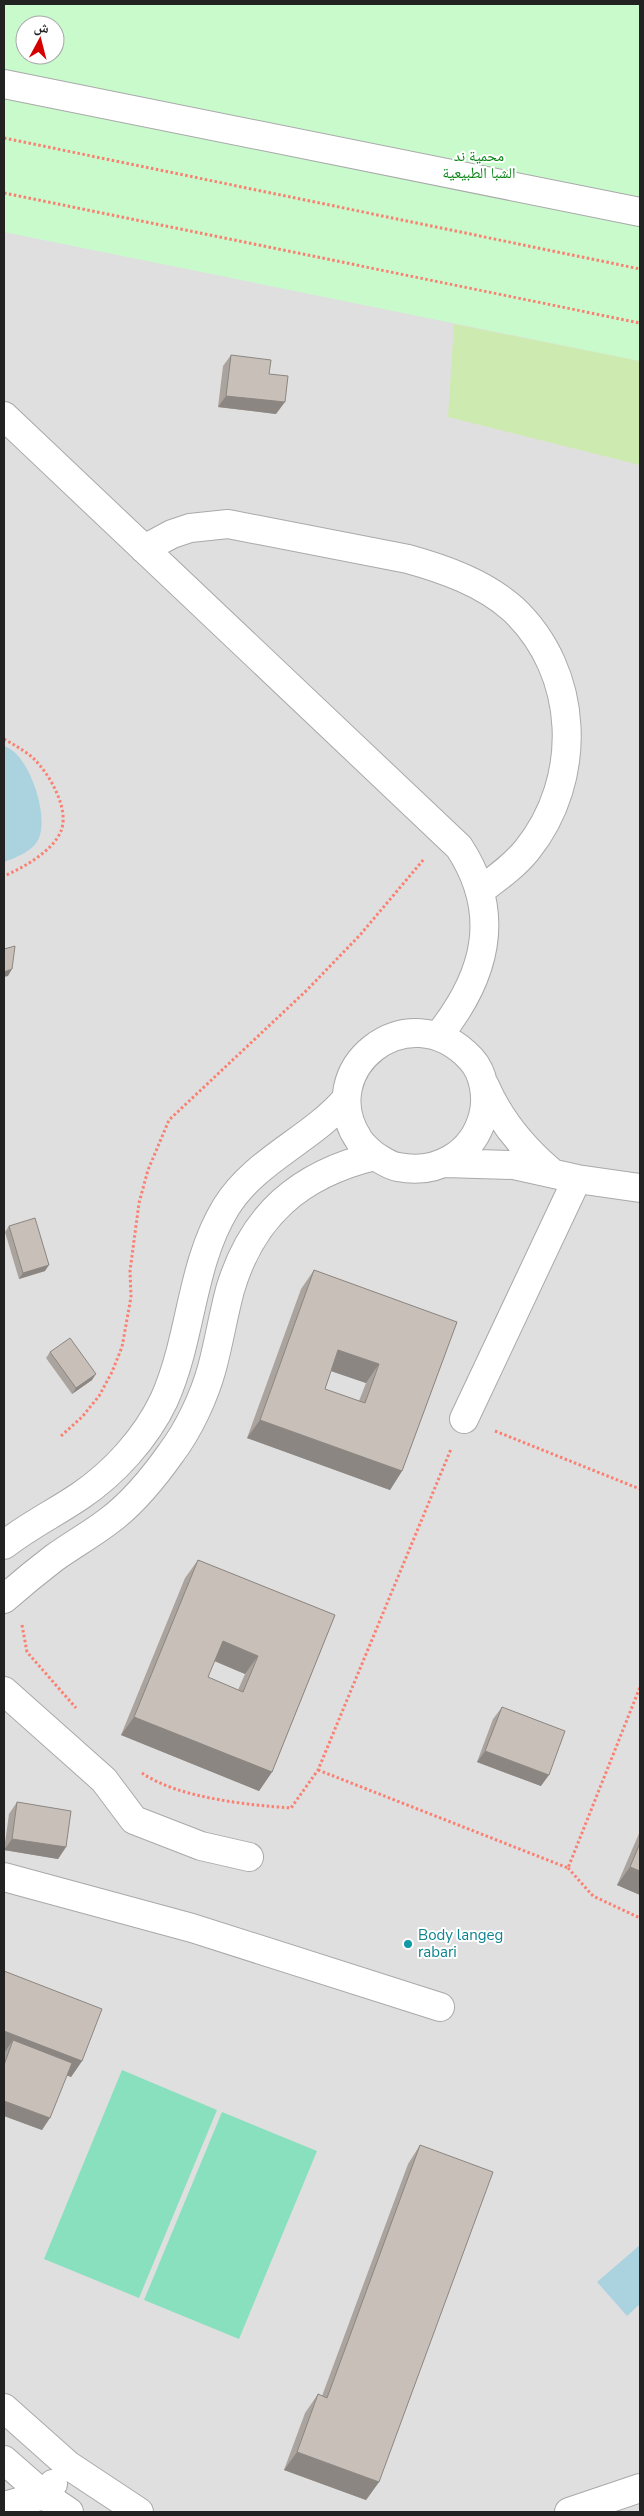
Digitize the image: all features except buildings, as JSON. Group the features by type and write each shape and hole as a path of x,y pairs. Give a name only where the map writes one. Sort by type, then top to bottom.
{"street":[{"path":"4,84 640,212"},
{"path":"4,416 459,847 473,867 481,890 486,913 485,937 479,964 469,990 456,1015 439,1035"},
{"path":"144,549 172,534 190,528 228,524 408,559 434,566 488,590 512,608 534,631 550,658 561,687 567,717 568,746 564,774 555,801 542,827 526,850 506,871 481,890"},
{"path":"483,1083 485,1107 479,1131 465,1150 445,1163 421,1170 397,1167 374,1156 359,1140 349,1121 346,1099 355,1067 376,1044 406,1032 439,1035 459,1046 474,1063 504,1123 518,1140 550,1171"},
{"path":"4,1545 80,1496 102,1479 123,1459 142,1435 164,1400 171,1380 200,1265 212,1234 227,1205 248,1181 266,1165 316,1129 346,1099"},
{"path":"4,1599 54,1558 112,1519 145,1488 173,1451 195,1412 212,1370 230,1291 251,1240 280,1205 305,1183 342,1165 374,1156"},
{"path":"445,1163 514,1165 550,1171 577,1179 640,1188"},
{"path":"464,1419 577,1179"},
{"path":"142,1435 173,1451"},
{"path":"4,1691 104,1780 134,1820 201,1846 249,1857"},
{"path":"4,1877 192,1928 440,2007"},
{"path":"4,2408 68,2465 139,2512"},
{"path":"4,2460 44,2495 69,2512"},
{"path":"4,2506 44,2495 68,2465"},
{"path":"568,2512 640,2488"}],"path":[{"path":"4,138 640,269"},
{"path":"4,193 640,323"},
{"path":"4,739 34,759 54,786 62,813 61,831 46,850 32,861 4,876"},
{"path":"61,1436 82,1417 99,1396 112,1372 122,1347 131,1297 130,1271 139,1203 148,1170 169,1120 307,990 403,885 444,832"},
{"path":"134,1768 148,1777 206,1797 291,1808 318,1770 464,1419 640,1489"},
{"path":"23,1622 22,1630 27,1652 77,1708"},
{"path":"568,1868 640,1687"},
{"path":"318,1770 568,1868 593,1896 640,1918"}],"shaded area":[{"path":"4,168 640,297 640,2512 4,2512"}],"green space":[{"name":"محمية ند الشبا الطبيعية","path":"4,4 640,4 640,361 4,232"},
{"path":"454,324 640,361 640,465 448,417"},
{"path":"122,2070 217,2110 139,2298 44,2259"},
{"path":"222,2112 317,2151 239,2339 144,2300"}],"water":[{"path":"4,746 13,751 29,772 39,801 41,828 37,843 33,847 4,862"},
{"path":"640,2245 640,2304 627,2316 597,2282"}],"place":[{"name":"Body langeg rabari","path":"408,1944"}]}
